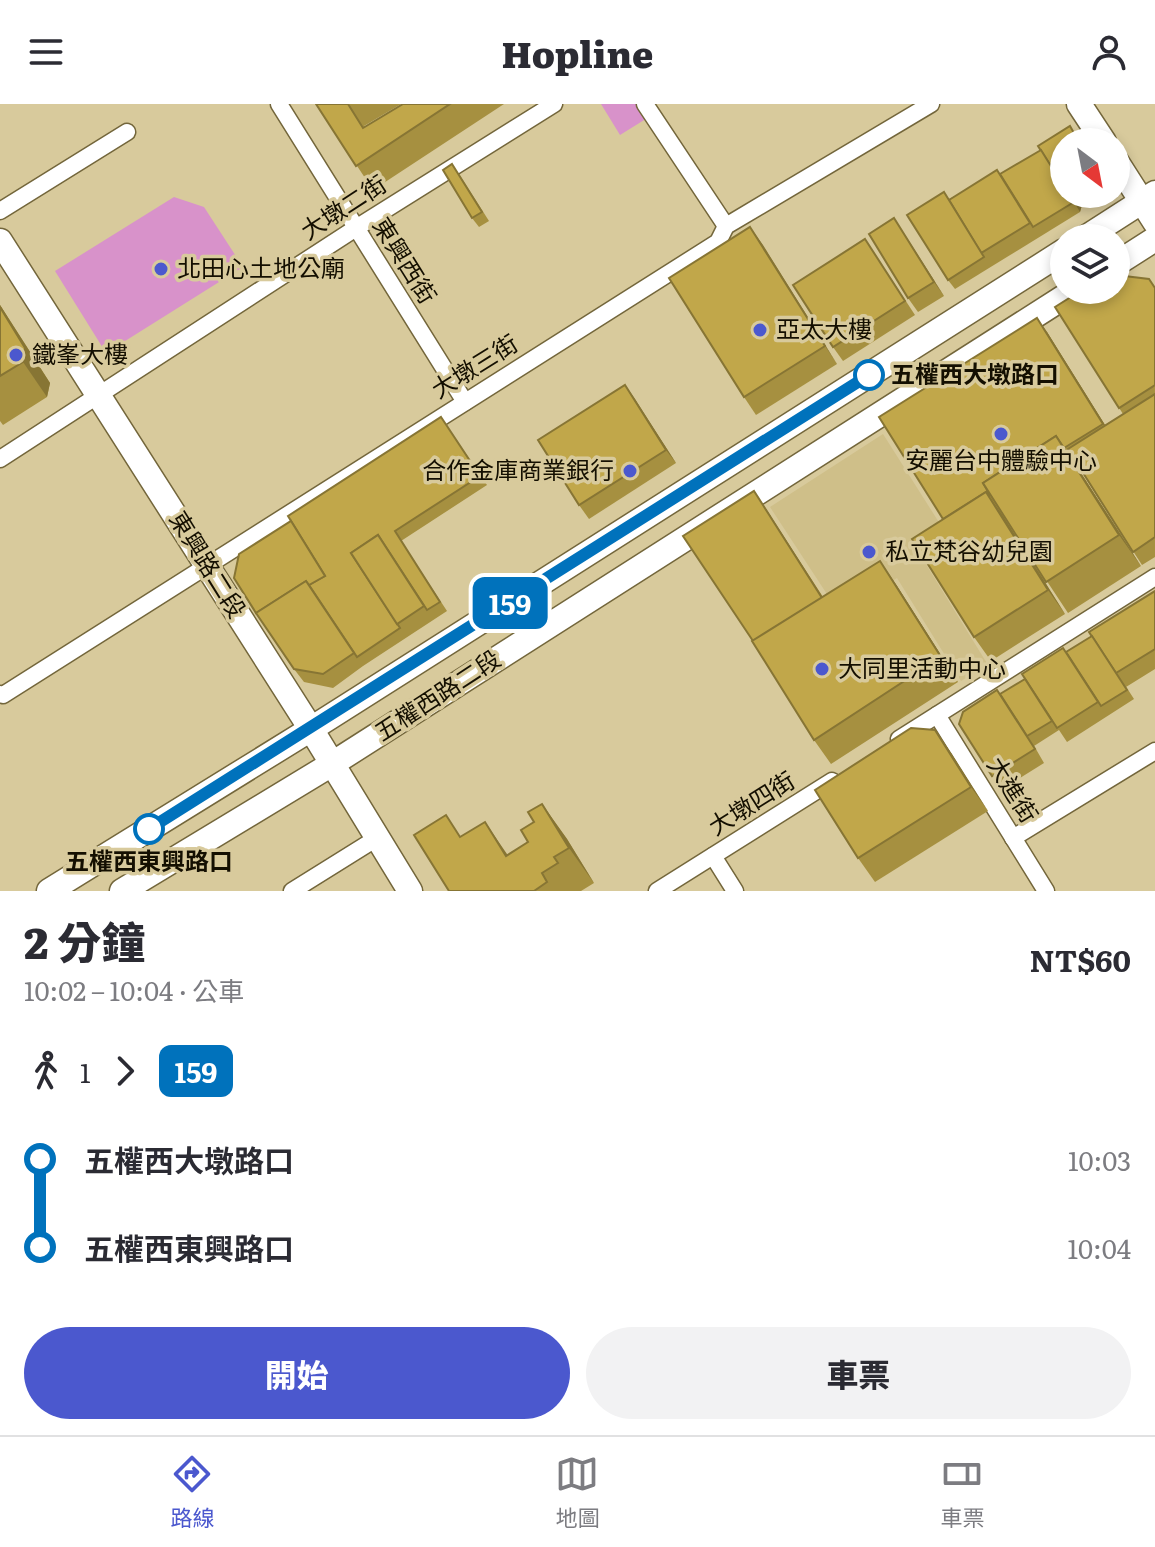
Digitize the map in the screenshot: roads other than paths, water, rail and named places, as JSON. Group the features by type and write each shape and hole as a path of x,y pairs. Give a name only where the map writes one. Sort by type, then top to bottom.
{"main road":[{"path":"1079,104 1095,128"},
{"path":"1114,224 1151,206 1130,179"},
{"path":"1130,255 1155,239"},
{"name":"東興路二段","path":"0,241 311,729 410,891"},
{"name":"五權西路二段","path":"49,891 311,729 1050,260"},
{"name":"五權西路二段","path":"122,891 332,764 1053,304"}],"street":[{"name":"東興西街","path":"279,104 465,402"},
{"name":"大墩二街","path":"0,459 356,228 554,104"},
{"path":"645,104 726,226"},
{"name":"大墩三街","path":"0,694 3,695 718,242 726,226 931,104"},
{"path":"0,211 127,132"},
{"path":"887,747 1155,577"},
{"name":"大進街","path":"937,715 1046,891"},
{"path":"1013,838 1155,751"},
{"name":"大墩四街","path":"657,891 849,771"},
{"path":"292,891 377,838"},
{"path":"713,856 735,891"}],"place":[{"name":"北田心土地公廟","path":"161,269"},
{"name":"亞太大樓","path":"760,330"},
{"name":"鐵峯大樓","path":"16,355"},
{"name":"五權西大墩路口","path":"869,375"},
{"name":"安麗台中體驗中心","path":"1001,434"},
{"name":"合作金庫商業銀行","path":"630,471"},
{"name":"私立梵谷幼兒園","path":"869,552"},
{"name":"大同里活動中心","path":"822,669"},
{"name":"五權西東興路口","path":"149,829"}]}
